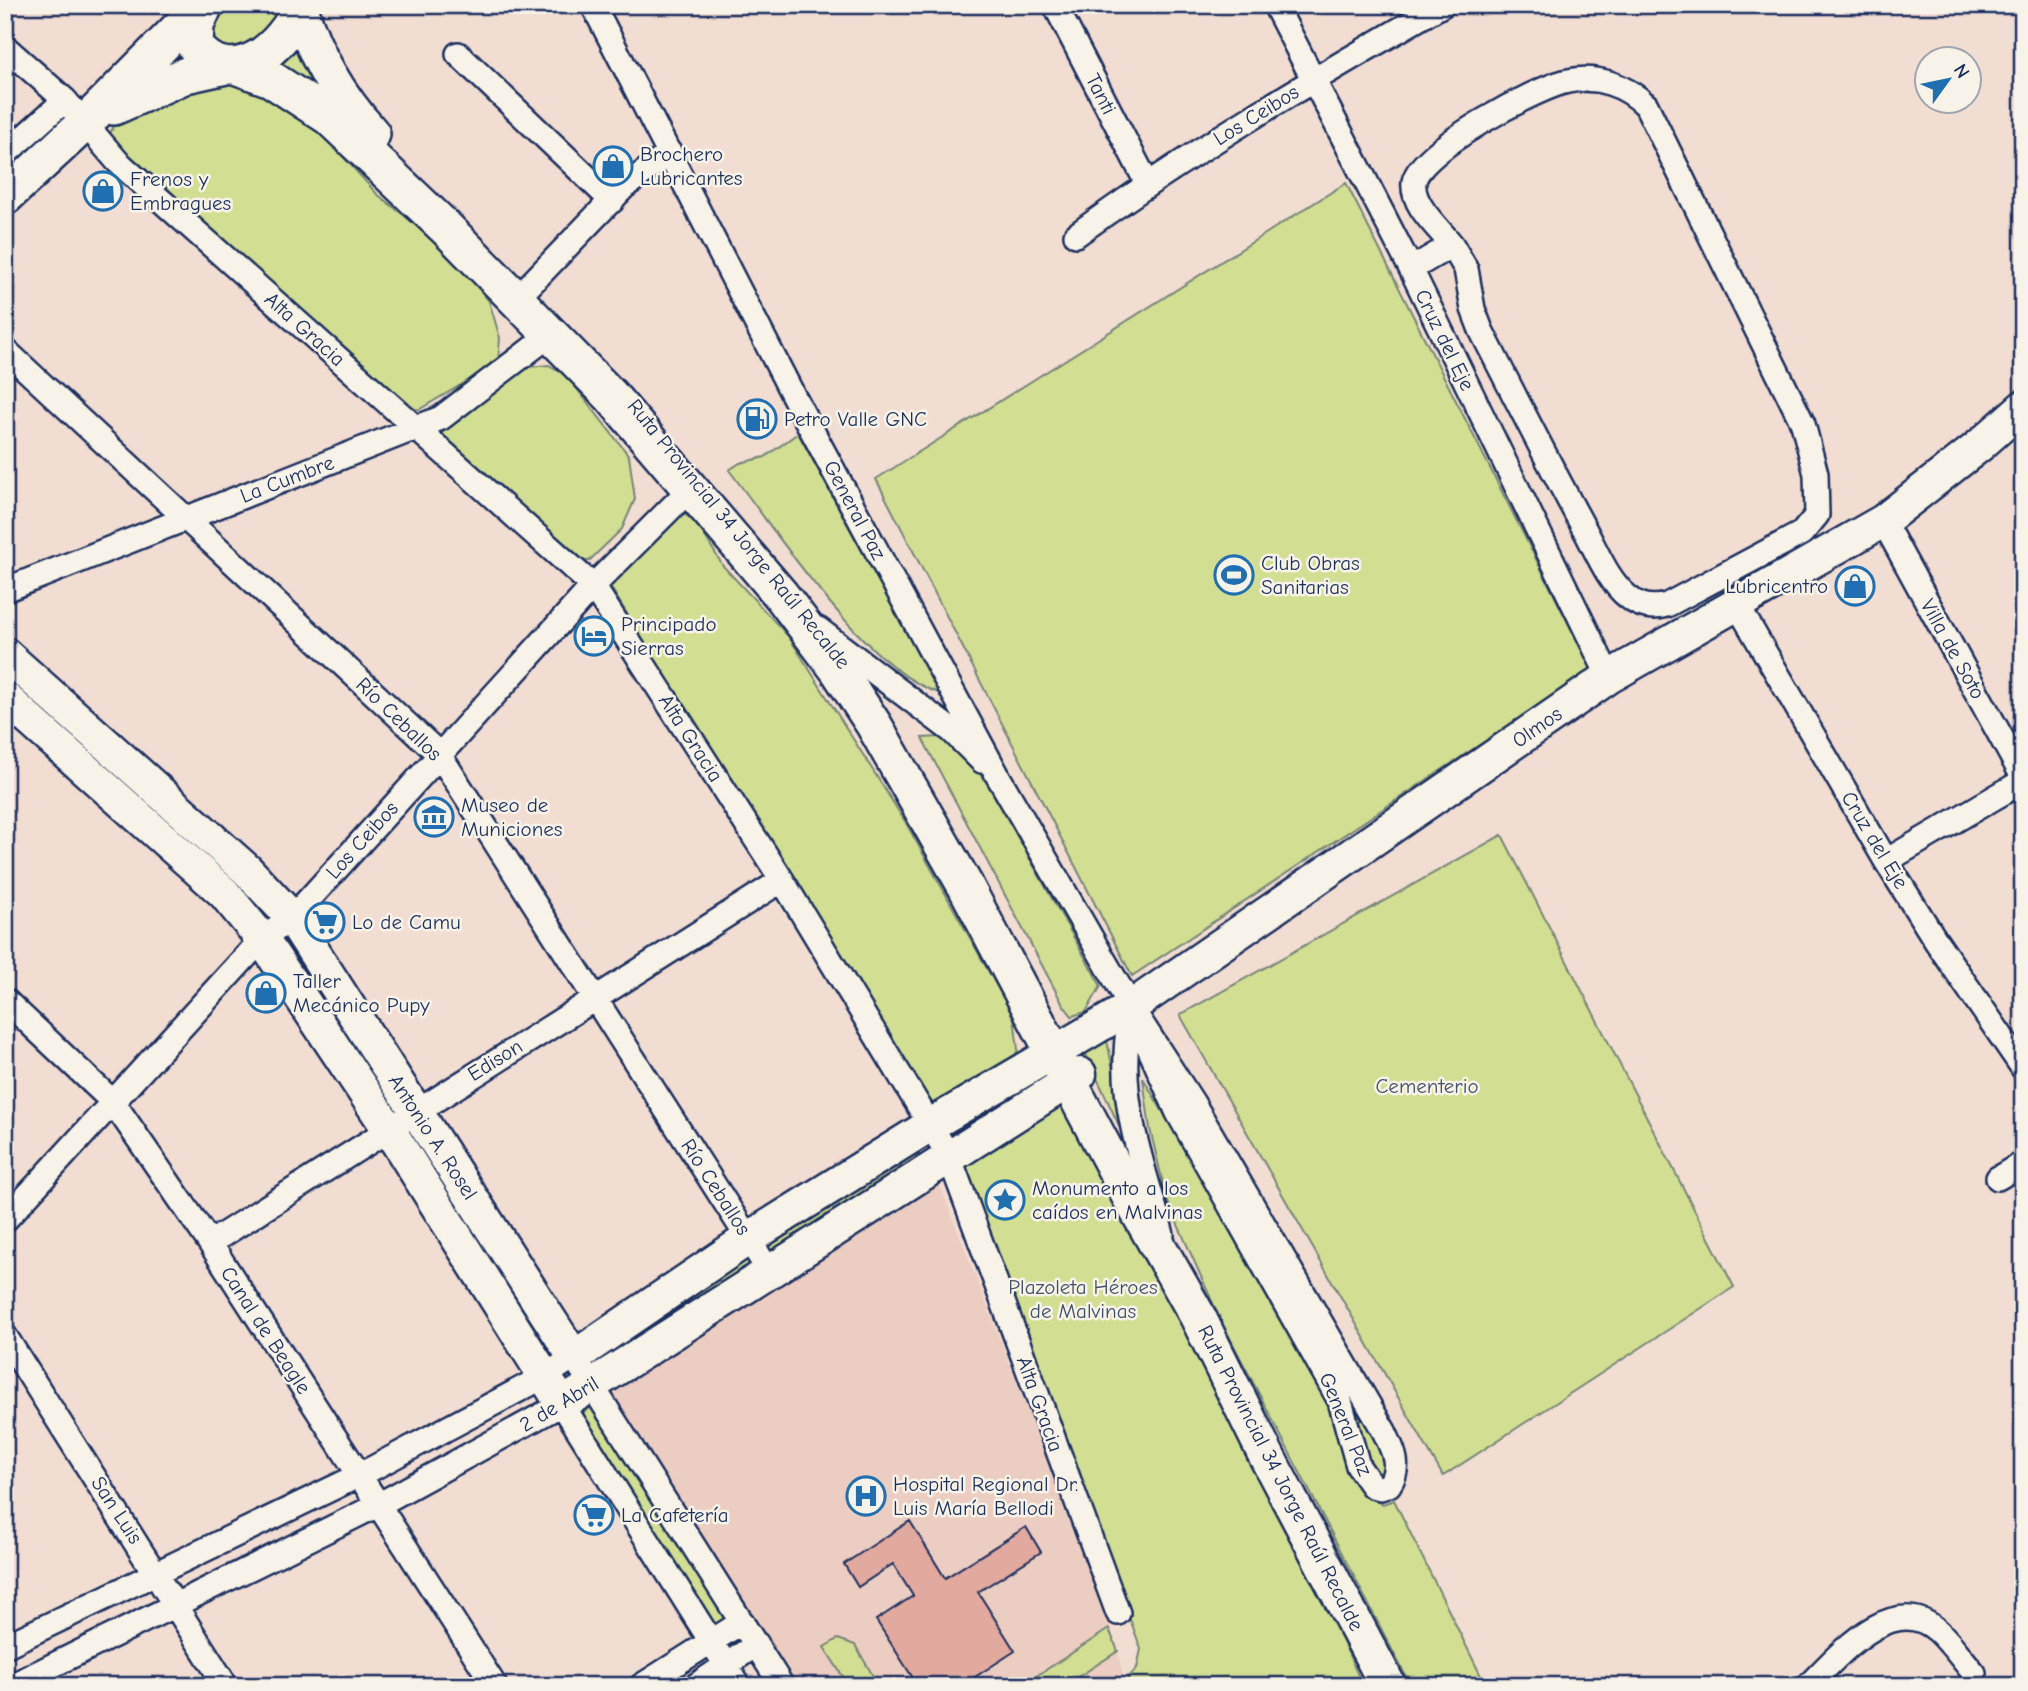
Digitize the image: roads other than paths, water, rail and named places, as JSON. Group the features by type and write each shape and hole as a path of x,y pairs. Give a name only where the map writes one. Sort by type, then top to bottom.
{"main road":[{"name":"Ruta Provincial 34 Jorge Raúl Recalde","path":"204,5 196,25 195,46 205,60 271,79 329,117 428,209 611,396 811,625"},
{"path":"5,197 76,111 204,5"},
{"name":"Ruta Provincial 34 Jorge Raúl Recalde","path":"300,7 308,36 330,78 356,117 402,169 621,389 884,720 1139,1193 1172,1271 1388,1686"},
{"path":"76,111 166,83 230,67 267,51 285,34 300,7"}],"street":[{"name":"General Paz","path":"593,5 795,400 999,778 1384,1431 1394,1451 1397,1468 1389,1485 1381,1489 1372,1486 1358,1466 1340,1401 1178,1113 1131,1006"},
{"name":"Tanti","path":"1055,5 1147,183"},
{"name":"Cruz del Eje","path":"1275,5 1411,269 1609,677"},
{"name":"Los Ceibos","path":"1076,235 1147,183 1313,79 1441,5"},
{"name":"Alta Gracia","path":"5,47 76,111 118,162 593,586 782,880 949,1156 1118,1613"},
{"path":"458,54 612,201"},
{"path":"1590,79 1616,84 1634,94 1646,105 1803,424 1816,474 1819,497 1817,515 1802,533 1667,605 1641,606 1626,597 1604,566 1481,330 1473,309 1466,269 1452,245 1420,206 1414,183 1420,168 1438,150 1543,88 1569,80 1590,79"},
{"path":"5,154 76,111"},
{"path":"525,290 624,187 670,153"},
{"path":"1411,269 1452,245"},
{"name":"La Cumbre","path":"5,590 441,418 551,334"},
{"name":"Río Ceballos","path":"5,350 439,754 769,1271"},
{"name":"Olmos","path":"1067,1063 1131,1006 1609,677 1738,606 1883,521 1979,446 2023,407"},
{"name":"Los Ceibos","path":"5,1220 262,939 292,918 593,586 690,489"},
{"name":"Villa de Soto","path":"1883,521 2023,779"},
{"name":"Cruz del Eje","path":"1738,606 1886,861 1936,941 2023,1068"},
{"path":"811,625 952,731 999,778"},
{"name":"Antonio A. Rosel","path":"5,654 247,870 292,918 782,1686"},
{"name":"Antonio A. Rosel","path":"5,698 224,893 262,939 388,1128 739,1686"},
{"path":"1886,861 2023,779"},
{"name":"Edison","path":"210,1243 415,1110 782,880"},
{"name":"Canal de Beagle","path":"5,1000 113,1102 210,1243 495,1686"},
{"path":"1131,1006 1126,1056 1127,1089 1135,1133 1172,1271"},
{"name":"2 de Abril","path":"5,1646 359,1475 545,1376 749,1238 932,1124 1067,1063"},
{"name":"2 de Abril","path":"11,1682 378,1504 562,1405 949,1156 1067,1063"},
{"path":"1998,1178 2023,1163"},
{"name":"San Luis","path":"5,1336 226,1686"},
{"path":"1808,1686 1853,1641 1895,1619 1918,1620 1937,1630 1974,1673 1972,1686"},
{"path":"641,1686 742,1622"},
{"path":"695,1686 757,1644"}],"place":[{"name":"Brochero Lubricantes","path":"613,166"},
{"name":"Frenos y Embragues","path":"103,191"},
{"name":"Petro Valle GNC","path":"757,419"},
{"name":"Club Obras Sanitarias","path":"1234,575"},
{"name":"Lubricentro","path":"1855,586"},
{"name":"Principado Sierras","path":"594,636"},
{"name":"Museo de Municiones","path":"434,817"},
{"name":"Lo de Camu","path":"325,922"},
{"name":"Taller Mecánico Pupy","path":"266,993"},
{"name":"Monumento a los caídos en Malvinas","path":"1005,1200"},
{"name":"Hospital Regional Dr. Luis María Bellodi","path":"866,1496"},
{"name":"La Cafetería","path":"594,1515"}],"park label":[{"name":"Cementerio","path":"1427,1086"},
{"name":"Plazoleta Héroes de Malvinas","path":"1083,1299"}]}
